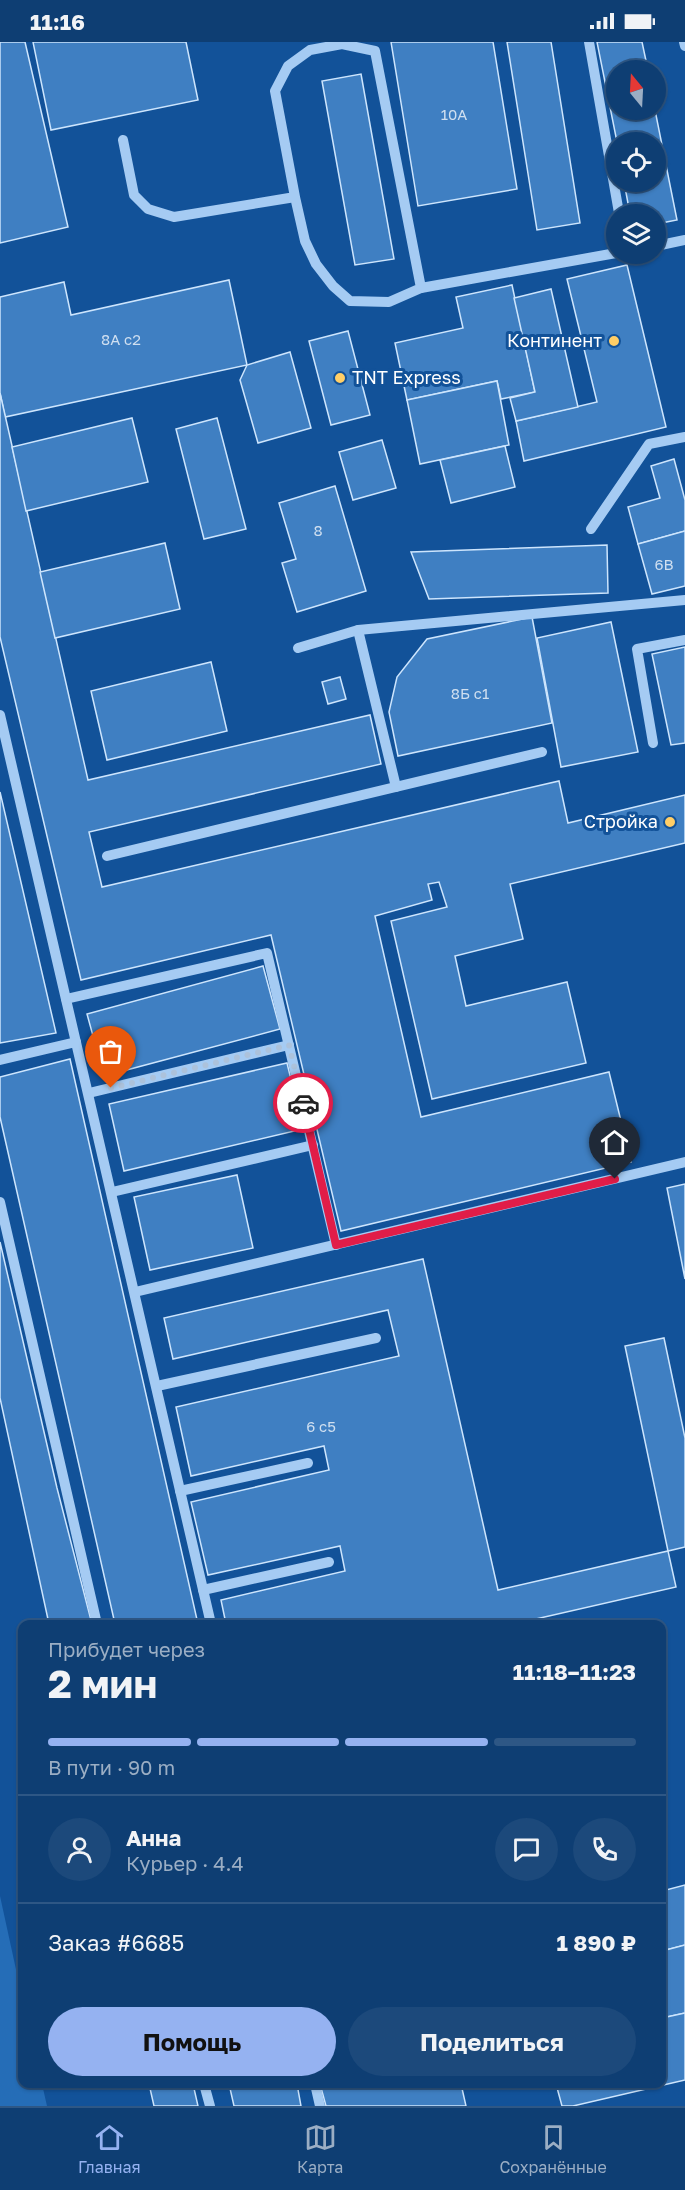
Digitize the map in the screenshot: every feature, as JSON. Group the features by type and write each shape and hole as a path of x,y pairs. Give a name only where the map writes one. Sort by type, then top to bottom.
{"lane":[{"path":"589,42 617,204"},
{"path":"421,288 375,51 342,44 310,50 288,66 274,91 305,241 316,264 333,286 350,301 389,302 421,288 606,255"},
{"path":"123,140 134,195 148,209 174,217 295,197"},
{"path":"666,244 685,240"},
{"path":"591,529 649,444 685,437"},
{"path":"298,648 358,630 685,600"},
{"path":"358,630 396,787"},
{"path":"653,743 637,649 685,640"},
{"path":"0,716 210,1620"},
{"path":"107,856 542,752"},
{"path":"66,999 267,953 336,1245"},
{"path":"0,1060 76,1042"},
{"path":"89,1093 289,1045"},
{"path":"112,1192 312,1145"},
{"path":"135,1292 685,1162"},
{"path":"0,1202 96,1620"},
{"path":"157,1386 376,1338"},
{"path":"180,1491 308,1463"},
{"path":"203,1590 329,1562"},
{"path":"205,2088 210,2106"},
{"path":"316,2088 320,2106"}],"shaded area":[{"path":"0,1896 18,1979 18,2088 43,2088 47,2106 0,2106"}],"building":[{"path":"0,42 25,42 68,227 0,243"},
{"path":"33,42 186,42 198,100 51,130"},
{"path":"391,42 493,42 517,189 418,206"},
{"path":"507,42 551,42 580,223 537,230"},
{"path":"597,42 642,42 646,60 606,60 606,87"},
{"path":"361,74 394,259 355,265 322,81"},
{"path":"613,120 657,120 659,132 615,132"},
{"path":"666,165 677,220 666,222 666,204 628,204 626,192 666,192"},
{"name":"Континент","path":"627,265 666,427 524,461 516,421 597,402 567,279"},
{"path":"229,280 247,365 5,417 0,393 0,297 64,282 71,315"},
{"path":"512,285 535,392 501,399 497,381 407,400 395,343 463,328 456,297"},
{"path":"551,289 578,407 516,421 510,398 535,392 514,298"},
{"name":"TNT Express","path":"348,331 370,415 331,425 309,341"},
{"path":"290,352 311,428 258,443 240,380 247,365"},
{"path":"497,381 509,445 420,464 407,400"},
{"path":"0,393 88,780 370,715 381,764 89,832 102,887 559,781 568,823 685,795 685,843 510,884 523,939 455,956 466,1006 567,982 586,1063 432,1099 391,921 447,907 439,882 428,884 432,900 375,916 421,1117 609,1072 631,1162 341,1231 271,935 81,980 0,637"},
{"path":"132,418 148,482 26,511 12,447"},
{"path":"217,418 246,529 204,539 176,429"},
{"path":"382,440 396,488 353,500 339,452"},
{"path":"505,446 515,487 451,503 440,460"},
{"path":"674,459 685,500 685,531 638,544 628,507 660,498 651,466"},
{"path":"335,486 366,591 297,612 282,563 296,559 279,503"},
{"path":"685,531 685,586 652,594 638,544"},
{"path":"165,543 180,609 55,638 40,572"},
{"path":"607,545 608,593 429,599 411,552"},
{"path":"532,617 552,723 398,756 389,712 397,677 427,639"},
{"path":"611,622 638,752 561,767 537,638"},
{"path":"685,647 685,743 671,745 652,654"},
{"path":"211,662 227,731 107,760 91,691"},
{"path":"340,677 346,699 328,704 322,682"},
{"path":"0,792 56,1033 0,1043"},
{"path":"263,966 280,1029 104,1076 87,1014"},
{"path":"70,1059 197,1620 114,1620 0,1117 0,1077"},
{"path":"287,1063 303,1129 124,1171 109,1104"},
{"path":"237,1175 253,1248 150,1270 134,1197"},
{"path":"685,1184 685,1279 667,1188"},
{"path":"0,1242 57,1488 91,1620 48,1620 0,1398"},
{"path":"423,1259 498,1590 668,1551 676,1587 532,1620 225,1620 221,1600 345,1571 340,1546 208,1575 191,1502 329,1470 324,1446 191,1476 176,1407 399,1356 388,1310 173,1359 164,1318"},
{"path":"664,1338 685,1438 685,1547 668,1551 625,1346"},
{"path":"685,1885 685,1945 666,1950 666,1890"},
{"path":"685,1945 685,2013 666,2017 666,1950"},
{"path":"685,2013 685,2080 666,2084 666,2017"},
{"path":"150,2088 194,2088 198,2106 154,2106"},
{"path":"230,2088 298,2088 301,2106 234,2106"},
{"path":"321,2088 462,2088 466,2106 326,2106"},
{"path":"557,2088 651,2088 573,2106 562,2106"}],"way so far":[{"path":"111,1088 289,1045 303,1103"}],"place":[{"name":"Континент","path":"614,341"},
{"name":"TNT Express","path":"340,378"},
{"name":"Стройка","path":"670,822"}],"route":[{"path":"303,1103 336,1245 615,1179"}]}
